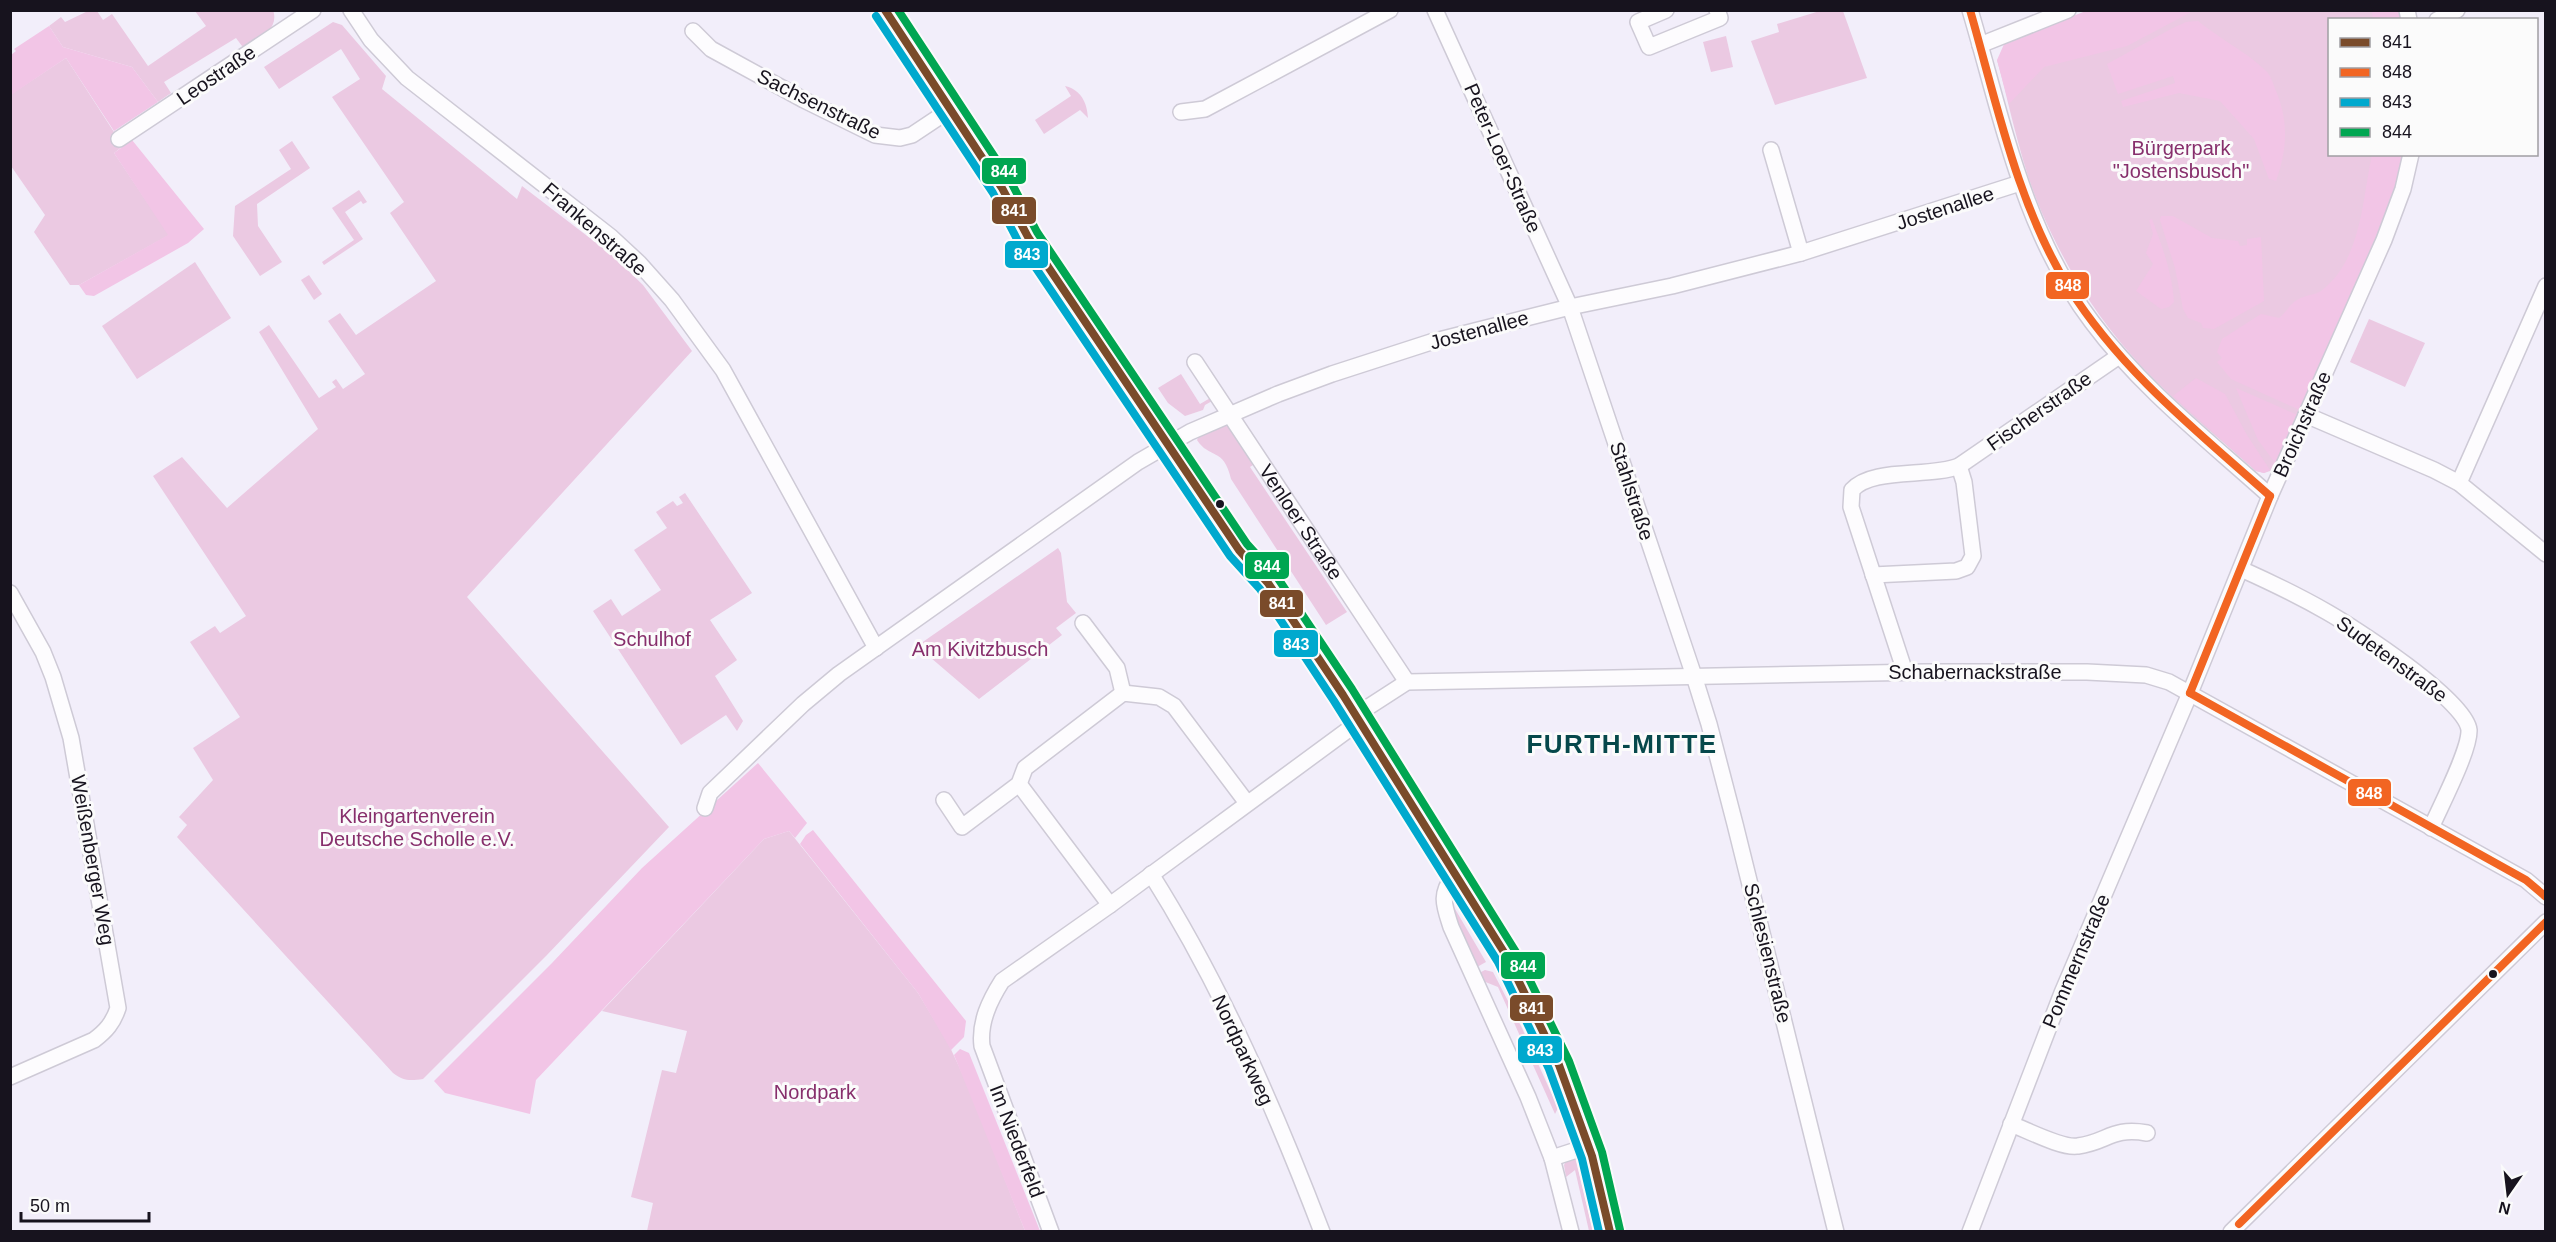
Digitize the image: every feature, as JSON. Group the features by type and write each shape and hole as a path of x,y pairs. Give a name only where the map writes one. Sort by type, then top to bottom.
{"main road":[{"path":"885,10 1002,188 1028,237 1239,550 1268,583 1358,718 1512,967 1559,1065 1589,1146 1610,1232"}],"street":[{"name":"Leostraße","path":"119,139 313,10"},
{"name":"Frankenstraße","path":"351,10 371,40 407,78 611,237 639,263 672,300 723,370 876,648"},
{"path":"1181,112 1204,109 1390,10"},
{"name":"Peter-Loer-Straße","path":"1435,10 1570,307"},
{"path":"1666,10 1638,22 1649,47 1720,18 1717,10"},
{"path":"1970,10 2020,183 2050,253 2070,290 2119,356 2157,395 2270,496"},
{"path":"1980,45 2068,10"},
{"path":"2441,18 2457,10"},
{"name":"Sachsenstraße","path":"693,31 711,49 804,100 875,135 900,138 912,135 951,109"},
{"path":"1771,150 1801,253"},
{"name":"Broichstraße","path":"2190,693 2270,496 2384,240 2403,189 2411,156"},
{"name":"Jostenallee","path":"1167,444 1229,414 1332,374 1409,349 1570,307 1672,286 1801,253 2020,183"},
{"path":"2458,483 2546,286"},
{"name":"Stahlstraße","path":"1570,307 1694,676"},
{"name":"Fischerstraße","path":"1905,672 1851,507 1852,490 1866,479 1946,471 1959,466 2119,356"},
{"name":"Venloer Straße","path":"1195,362 1407,682"},
{"path":"2306,415 2434,470 2458,483 2546,554"},
{"path":"705,808 710,793 839,674 1138,462 1167,444"},
{"path":"1873,575 1956,571 1967,567 1972,556 1964,482 1959,466"},
{"name":"Sudetenstraße","path":"2241,569 2274,583 2362,634 2429,683 2464,717 2469,728 2466,746 2431,828"},
{"name":"Weißenberger Weg","path":"10,593 43,652 71,738 118,1008 105,1032 94,1040 10,1077"},
{"path":"1083,623 1117,668 1123,693"},
{"name":"Schabernackstraße","path":"1407,682 1905,672 2087,672 2146,675 2169,682 2190,693 2526,880 2546,897"},
{"name":"Schlesienstraße","path":"1694,676 1735,824 1836,1232"},
{"path":"1019,784 1110,905 1407,682"},
{"path":"944,800 962,827 1019,784 1025,768 1123,693 1160,698 1174,706 1247,803"},
{"name":"Pommernstraße","path":"1970,1232 2061,993 2190,693"},
{"name":"Nordparkweg","path":"1151,874 1187,932 1235,1031 1296,1165 1322,1232"},
{"path":"1454,875 1445,887 1444,903 1451,927 1528,1097 1552,1158 1571,1232"},
{"name":"Im Niederfeld","path":"1051,1232 983,1051 981,1041 986,1010 1002,981 1110,905"},
{"path":"2239,1229 2546,922"},
{"path":"2011,1124 2070,1147 2087,1144 2122,1131 2147,1133"},
{"path":"1552,1158 1589,1146"}],"green space":[{"path":"273,10 271,28 261,38 245,50 236,38 164,82 171,93 158,102 132,67 63,47 49,26 61,17 65,22 88,11 97,11 103,20 112,14 148,66 206,26 195,11"},
{"path":"1823,10 1843,11 1867,78 1775,105 1751,41 1779,32 1777,24"},
{"name":"Bürgerpark \"Jostensbusch\"","path":"2086,11 2400,11 2402,18 2328,18 2328,156 2403,156 2303,408 2273,470 2264,473 2256,471 2156,382 2113,333 2090,301 2059,250 2035,195 2022,157 1997,60"},
{"name":"Kleingartenverein Deutsche Scholle e.V.","path":"333,22 342,25 386,76 382,89 517,199 522,186 612,255 643,285 692,351 467,597 669,827 546,956 423,1079 414,1080 403,1079 393,1073 177,837 187,825 179,817 213,780 193,748 240,717 190,642 215,626 220,633 246,616 153,476 182,457 227,508 318,429 259,332 269,325 319,398 336,387 332,382 336,379 343,389 365,374 328,321 340,313 356,335 436,281 390,213 404,202 332,97 360,79 341,49 279,89 264,67"},
{"path":"1726,36 1733,67 1711,72 1703,42"},
{"path":"66,58 123,146 114,153 169,235 79,285 70,285 34,232 45,215 11,166 10,95"},
{"path":"1065,86 1075,90 1082,98 1088,118 1080,110 1044,134 1035,120 1071,96"},
{"path":"292,141 310,168 257,204 258,226 282,262 260,276 233,236 235,206 291,169 279,150"},
{"path":"359,190 367,202 363,204 361,201 345,212 363,239 324,265 322,262 354,240 332,208"},
{"path":"195,262 231,318 137,379 102,326"},
{"path":"309,275 322,294 314,300 301,280"},
{"path":"2369,319 2425,343 2405,387 2350,362"},
{"path":"1181,374 1200,404 1212,397 1214,400 1205,405 1203,410 1185,416 1168,403 1158,388"},
{"path":"1223,424 1232,427 1256,463 1250,467 1347,612 1326,625 1231,479 1224,462 1206,450 1197,440 1200,434"},
{"name":"Schulhof","path":"685,493 752,593 710,620 737,660 715,676 743,721 737,731 726,715 681,745 593,611 611,599 622,616 661,590 634,550 667,528 656,512 673,501 677,506 683,503 679,497"},
{"name":"Am Kivitzbusch","path":"1058,548 1061,553 1067,602 1076,613 1056,628 1062,635 979,699 917,646"},
{"name":"Nordpark","path":"789,831 918,993 948,1043 969,1088 1025,1231 647,1231 653,1203 631,1197 662,1070 676,1073 687,1031 602,1011 764,839"},
{"path":"1451,902 1486,962 1477,967 1452,915"},
{"path":"1485,970 1493,972 1522,1028 1558,1108 1555,1114 1498,987 1483,981 1479,973"},
{"path":"1575,1157 1593,1231 1589,1231 1575,1170 1566,1177 1564,1165 1566,1161"}],"shaded area":[{"path":"2086,11 2193,11 2127,46 2044,67 2009,104 1997,60 2005,42"},
{"path":"2372,11 2400,11 2402,18 2373,18"},
{"path":"2198,21 2249,57 2270,77 2280,102 2285,125 2284,147 2276,181 2269,179 2254,139 2220,101 2179,93 2123,107 2121,101 2175,83 2173,76 2118,94 2107,64 2171,29 2186,22"},
{"path":"49,26 63,47 132,67 158,102 114,131 66,58 11,95 11,55 16,51 14,49"},
{"path":"132,140 204,229 188,243 94,296 86,295 79,285 168,235 114,153"},
{"path":"2372,156 2403,156 2385,220 2345,317 2302,411 2231,379 2217,362 2222,358 2217,352 2222,339 2261,314 2279,318 2296,301 2321,291 2335,278 2345,263 2353,246"},
{"path":"2161,216 2173,216 2212,238 2238,241 2240,246 2247,245 2247,239 2261,237 2264,301 2214,329 2203,328 2201,323 2188,318 2183,309 2175,268 2160,220"},
{"path":"2152,219 2163,249 2173,291 2174,302 2169,307 2161,309 2136,291 2153,264 2146,253 2153,234 2149,220"},
{"path":"2196,378 2225,394 2247,435 2270,470 2264,473 2256,471 2173,396"},
{"path":"2236,388 2300,416 2276,464 2258,440"},
{"path":"758,763 807,823 795,838 789,831 764,839 536,1080 530,1114 445,1093 434,1081 552,963 642,868"},
{"path":"813,830 966,1021 964,1037 951,1050 918,993 800,844"},
{"path":"960,1049 969,1053 1040,1231 1025,1231 954,1055"}],"transit line":[{"name":"841","path":"885,10 1002,188 1028,237 1239,550 1268,583 1343,695 1507,957 1559,1065 1592,1156 1610,1232"},
{"name":"844","path":"898,10 1011,182 1037,232 1247,544 1277,577 1352,689 1516,952 1569,1061 1602,1152 1620,1230"},
{"name":"848","path":"1970,10 1999,117 2022,188 2035,222 2069,288 2112,347 2136,373 2188,424 2270,496"},
{"name":"843","path":"876,16 993,193 1019,243 1230,556 1260,589 1334,701 1498,962 1549,1069 1582,1159 1599,1232"},
{"name":"848","path":"2190,693 2270,496"},
{"name":"848","path":"2190,693 2526,880 2546,897"},
{"name":"848","path":"2239,1224 2546,922"}],"district":[{"name":"FURTH-MITTE","path":"1622,744"}]}
